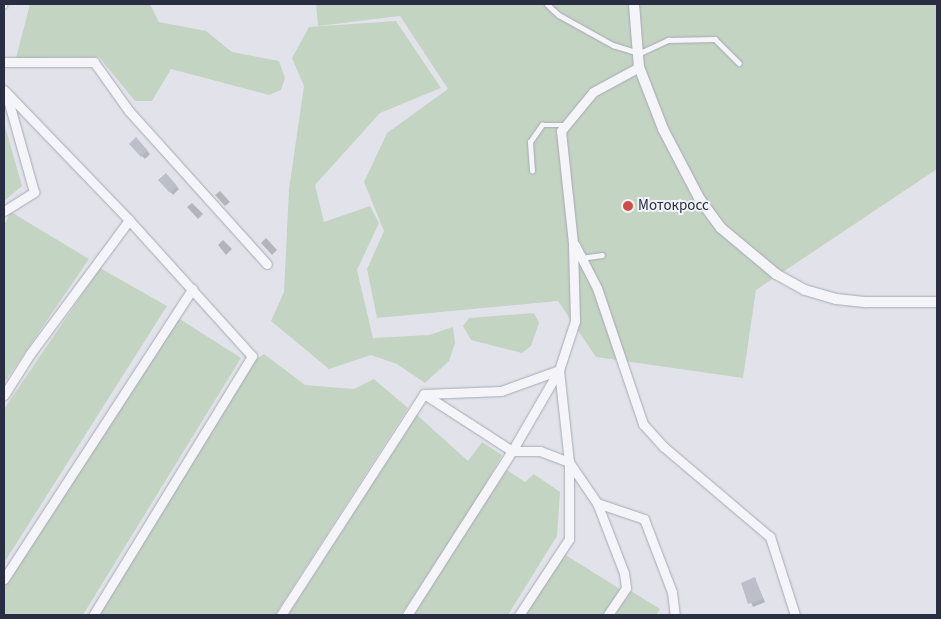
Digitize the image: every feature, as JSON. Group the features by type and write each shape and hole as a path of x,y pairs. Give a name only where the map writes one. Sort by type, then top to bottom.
{"street":[{"path":"634,4 640,53 639,67 663,129 699,198 721,228 747,253 805,290 836,299 867,302 937,302"},
{"path":"4,62 94,62 129,111 268,264"},
{"path":"407,615 512,451 559,370 575,321 573,243 563,166 561,131 592,92 639,67"},
{"path":"4,211 34,192 5,92"},
{"path":"5,92 129,220 252,356 93,615"},
{"path":"4,396 30,354 129,220"},
{"path":"573,243 600,296 643,424 664,447 770,537 795,615"},
{"path":"4,579 192,289"},
{"path":"424,394 501,391 559,370"},
{"path":"519,615 569,539 569,462 559,370"},
{"path":"424,394 512,451 540,451 569,462 598,503 608,526 626,588 608,615"},
{"path":"280,615 424,394"},
{"path":"598,503 644,519 672,592 674,615"}],"lane":[{"path":"547,4 559,15 613,46 640,53 668,40 715,39 738,63"},
{"path":"532,172 530,142 542,125 565,125"},
{"path":"581,258 602,255"}],"green space":[{"path":"30,4 150,4 159,22 206,31 232,52 279,61 285,78 281,90 269,95 171,69 152,101 135,101 99,57 16,58"},
{"name":"Мотокросс","path":"316,4 937,4 937,169 756,290 743,378 596,357 558,301 377,318 367,269 384,231 364,182 387,133 448,89 400,16 318,26"},
{"path":"396,21 441,88 380,113 315,185 324,222 370,206 379,223 357,270 373,338 429,335 453,327 455,343 449,361 425,383 397,364 371,355 329,369 271,321 284,292 289,189 304,86 292,58 309,27"},
{"path":"4,123 22,186 4,201"},
{"path":"11,212 89,259 4,383 4,225"},
{"path":"100,268 167,306 4,563 4,409"},
{"path":"534,313 539,323 531,346 522,353 471,340 463,326 469,318"},
{"path":"175,316 241,358 83,615 4,615 4,582"},
{"path":"264,354 305,385 354,389 374,379 408,408 275,615 94,615 255,360"},
{"path":"417,415 468,461 482,442 502,455 479,496 401,615 288,615"},
{"path":"507,470 525,482 534,474 560,492 557,536 508,615 412,615"},
{"path":"564,554 620,589 603,615 524,615"},
{"path":"631,591 660,609 656,615 615,615"}],"building":[{"path":"136,137 148,151 141,157 129,144"},
{"path":"166,173 177,186 170,193 158,180"},
{"path":"755,577 763,599 748,604 741,583"}],"place":[{"name":"Мотокросс","path":"628,206"}]}
